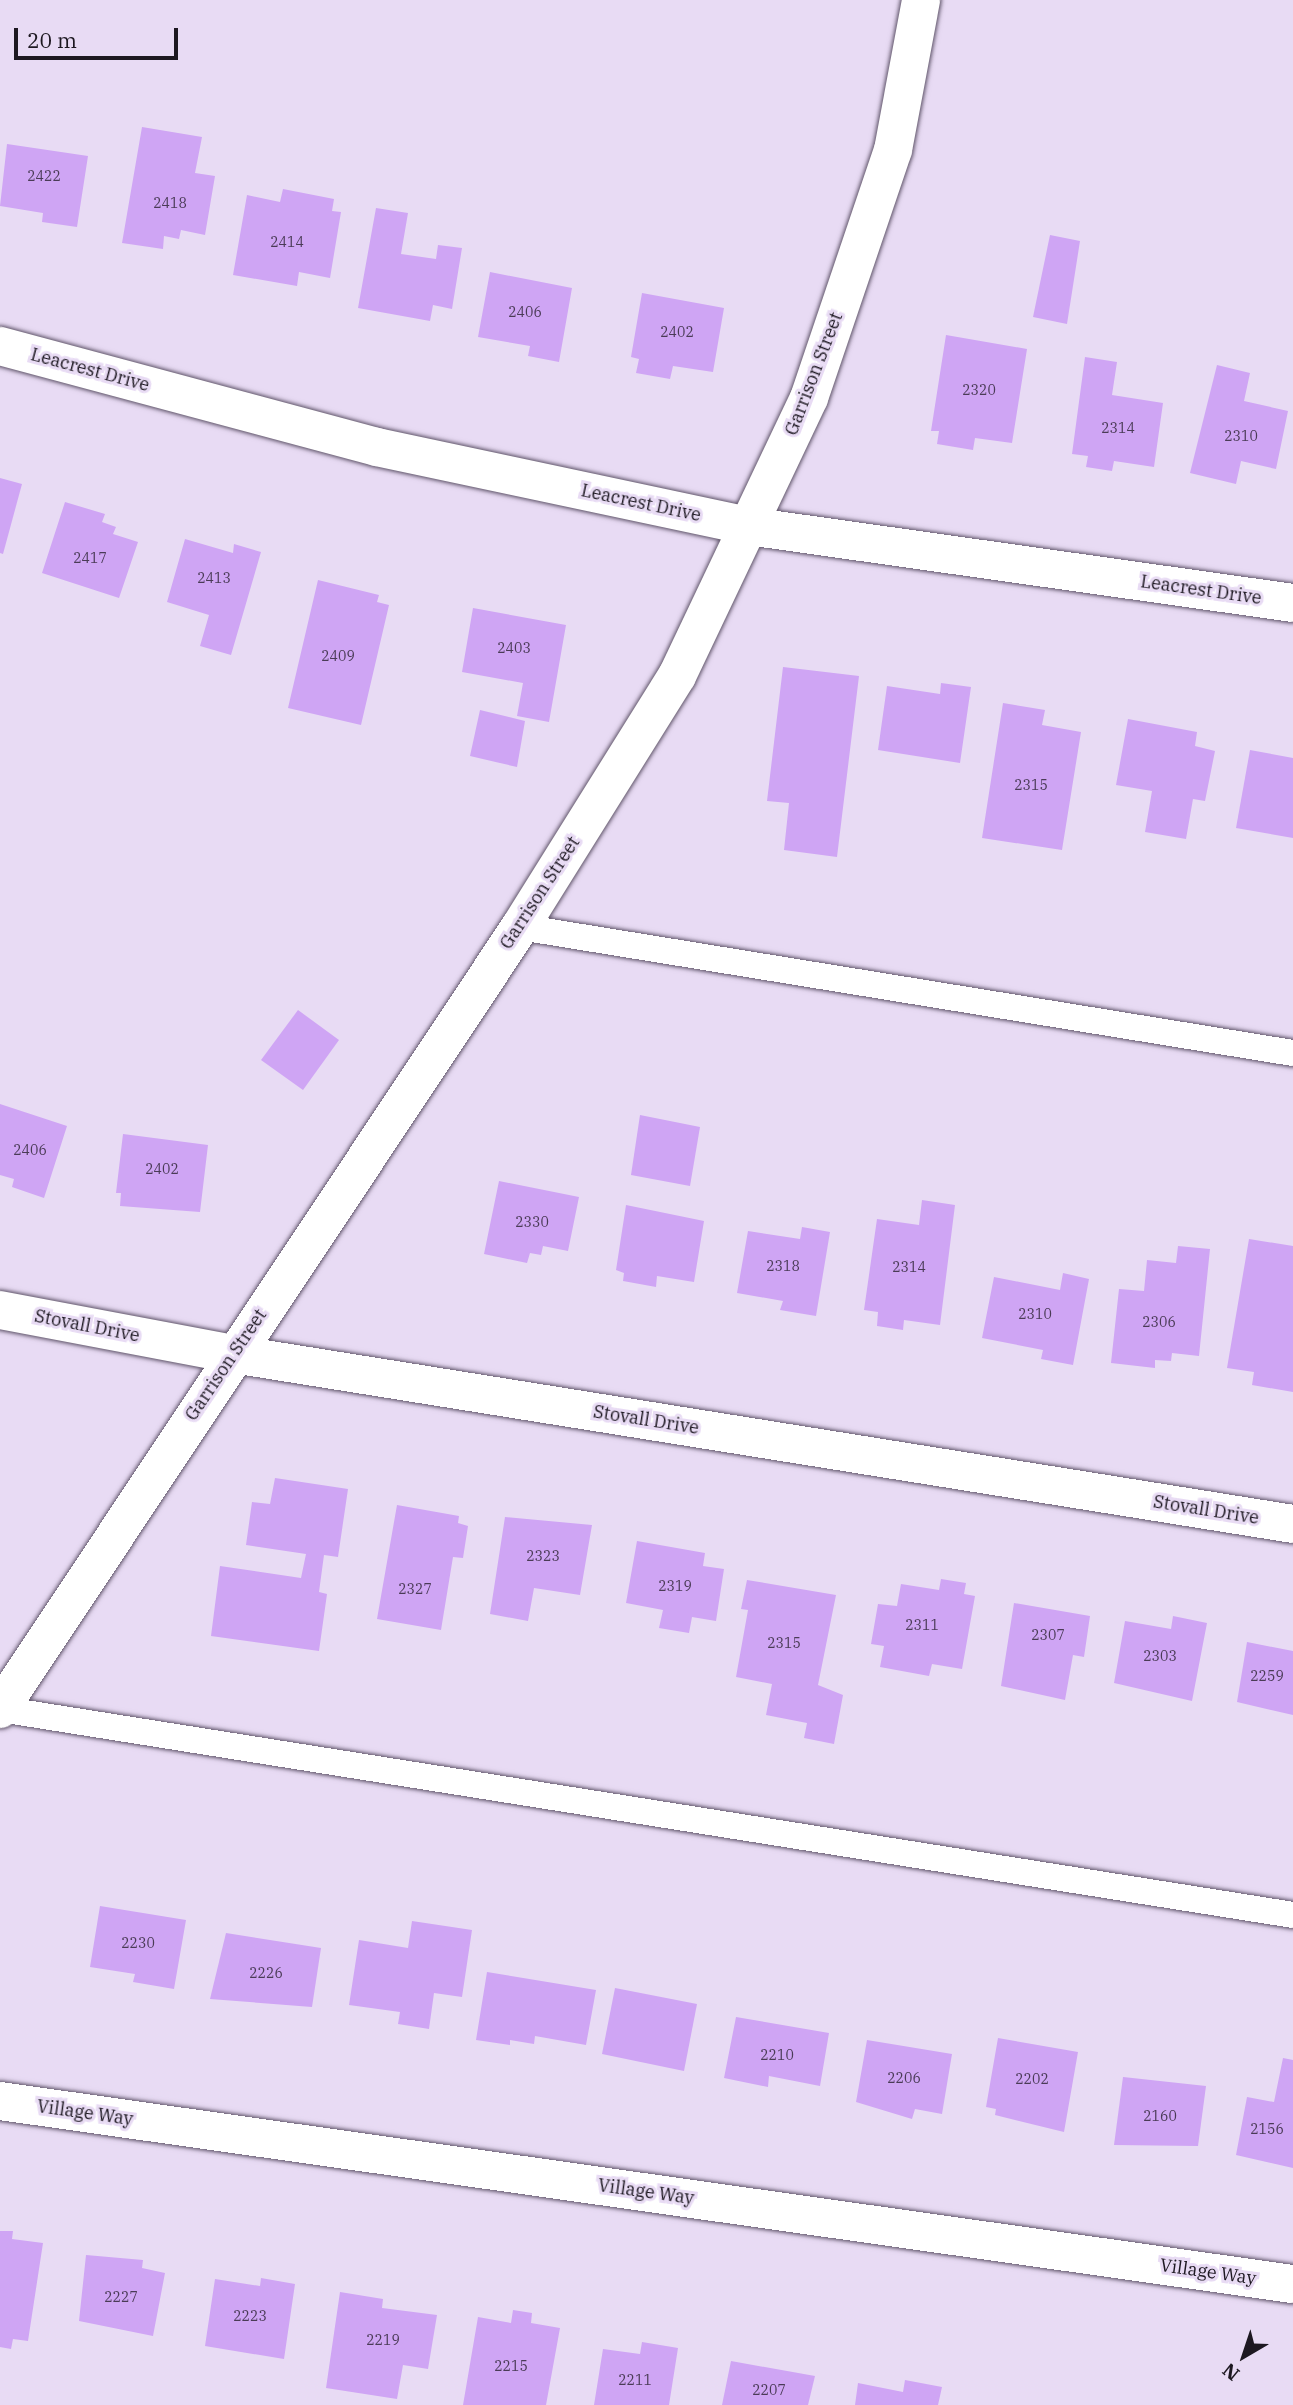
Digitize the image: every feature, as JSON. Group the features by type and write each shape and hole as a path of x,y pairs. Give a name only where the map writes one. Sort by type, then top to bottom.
{"street":[{"name":"Garrison Street","path":"0,1709 233,1354 520,927 677,676 809,398 893,150 921,0"},
{"name":"Leacrest Drive","path":"0,346 377,447 748,526 1293,603"},
{"name":"Stovall Drive","path":"0,1310 233,1354 1293,1524"},
{"name":"Village Way","path":"0,2101 1293,2284"}],"lane":[{"path":"520,927 1293,1053"},
{"path":"0,1709 1293,1915"}],"building":[{"path":"142,127 202,137 195,173 215,176 205,235 181,230 179,239 164,236 163,249 122,243"},
{"path":"7,144 88,156 77,227 42,222 43,213 0,206"},
{"path":"283,189 334,199 332,211 341,212 330,278 299,272 297,286 233,275 247,195 280,202"},
{"path":"376,208 408,213 401,254 436,259 438,245 462,248 452,309 433,305 430,321 358,308"},
{"path":"1050,235 1080,241 1067,324 1033,317"},
{"path":"490,272 572,288 559,362 528,356 530,346 478,337"},
{"path":"642,293 724,308 713,372 673,366 670,379 636,373 639,359 631,357"},
{"path":"946,335 1027,349 1012,443 975,438 973,450 937,444 939,431 931,431"},
{"path":"1085,357 1117,362 1112,395 1163,403 1154,467 1114,461 1112,471 1086,467 1088,456 1072,454"},
{"path":"1217,365 1250,373 1244,401 1288,411 1276,469 1241,461 1236,484 1190,473"},
{"path":"0,478 22,484 3,554 0,553"},
{"path":"65,502 105,514 102,522 116,527 113,534 138,542 119,598 42,573"},
{"path":"185,539 233,553 234,544 261,552 231,655 200,646 209,615 167,602"},
{"path":"318,580 379,595 377,602 389,605 361,725 288,708"},
{"path":"473,608 566,625 549,722 517,716 523,683 462,672"},
{"path":"783,667 859,676 837,857 784,850 789,803 767,801"},
{"path":"941,683 971,687 960,763 878,750 887,686 940,694"},
{"path":"1003,703 1045,710 1042,725 1081,732 1062,850 982,838"},
{"path":"480,710 525,721 517,767 470,756"},
{"path":"1128,719 1197,732 1195,746 1215,751 1205,801 1193,799 1186,839 1145,832 1152,791 1116,785"},
{"path":"1250,750 1293,758 1293,838 1236,828"},
{"path":"298,1010 339,1040 303,1090 261,1060"},
{"path":"0,1104 67,1126 44,1198 12,1187 14,1179 0,1175"},
{"path":"640,1115 700,1127 690,1186 631,1175"},
{"path":"123,1134 208,1145 200,1212 120,1206 121,1193 116,1193"},
{"path":"499,1181 579,1197 568,1251 543,1246 541,1255 530,1253 527,1263 484,1254"},
{"path":"922,1200 955,1205 940,1325 904,1320 903,1330 877,1326 878,1312 864,1310 877,1219 919,1225"},
{"path":"626,1205 704,1221 694,1282 657,1276 656,1287 623,1281 624,1273 616,1270"},
{"path":"802,1227 830,1232 816,1316 780,1310 783,1301 737,1293 748,1231 800,1239"},
{"path":"1249,1239 1293,1246 1293,1392 1252,1385 1254,1372 1227,1368"},
{"path":"1178,1246 1210,1249 1199,1356 1172,1353 1171,1361 1155,1360 1155,1368 1111,1363 1119,1289 1144,1291 1147,1260 1176,1263"},
{"path":"1063,1273 1089,1279 1073,1365 1041,1359 1043,1350 982,1338 994,1277 1060,1290"},
{"path":"275,1478 348,1489 338,1557 324,1555 319,1592 327,1594 319,1651 211,1636 220,1566 301,1578 306,1554 246,1545 252,1502 270,1504"},
{"path":"397,1505 459,1516 458,1523 468,1526 463,1558 453,1557 441,1630 377,1619"},
{"path":"505,1517 592,1525 580,1595 534,1588 528,1621 490,1614"},
{"path":"637,1541 705,1553 703,1566 724,1569 716,1621 692,1617 689,1633 659,1628 663,1610 626,1603"},
{"path":"941,1579 966,1583 964,1594 975,1596 962,1669 932,1664 929,1676 880,1667 884,1646 871,1644 878,1604 897,1606 901,1584 939,1590"},
{"path":"747,1580 836,1595 818,1685 843,1695 834,1744 804,1738 807,1723 766,1715 772,1684 736,1677 748,1610 741,1609"},
{"path":"1014,1603 1090,1616 1084,1657 1073,1655 1065,1700 1001,1686"},
{"path":"1173,1616 1207,1623 1192,1701 1114,1683 1125,1621 1171,1629"},
{"path":"1247,1642 1293,1651 1293,1715 1237,1702"},
{"path":"100,1906 186,1920 174,1989 133,1982 135,1974 90,1967"},
{"path":"412,1921 472,1930 462,1997 434,1993 429,2029 398,2024 400,2012 349,2005 359,1940 408,1948"},
{"path":"226,1933 321,1948 312,2007 210,1999"},
{"path":"487,1972 596,1990 586,2045 535,2036 534,2044 510,2040 510,2045 476,2040"},
{"path":"615,1988 697,2004 684,2071 602,2054"},
{"path":"736,2017 829,2033 820,2086 769,2076 768,2087 724,2078"},
{"path":"998,2038 1078,2052 1064,2132 995,2115 996,2109 986,2107"},
{"path":"867,2040 952,2054 942,2114 915,2109 912,2119 856,2102"},
{"path":"1283,2058 1293,2060 1293,2168 1236,2155 1247,2097 1274,2102"},
{"path":"1123,2077 1206,2086 1198,2146 1114,2145"},
{"path":"0,2231 13,2231 12,2239 43,2243 28,2341 13,2339 11,2349 0,2347"},
{"path":"86,2255 143,2260 142,2268 165,2273 153,2336 79,2321"},
{"path":"261,2278 295,2284 284,2359 205,2346 215,2279 260,2286"},
{"path":"340,2292 383,2299 382,2308 437,2315 428,2369 403,2365 397,2399 326,2388"},
{"path":"513,2310 532,2313 531,2323 560,2328 546,2405 463,2405 478,2317 511,2323"},
{"path":"642,2342 678,2348 669,2405 594,2405 603,2349 640,2354"},
{"path":"731,2361 815,2376 808,2405 722,2405"},
{"path":"905,2380 942,2387 938,2405 855,2405 858,2383 903,2392"}]}
